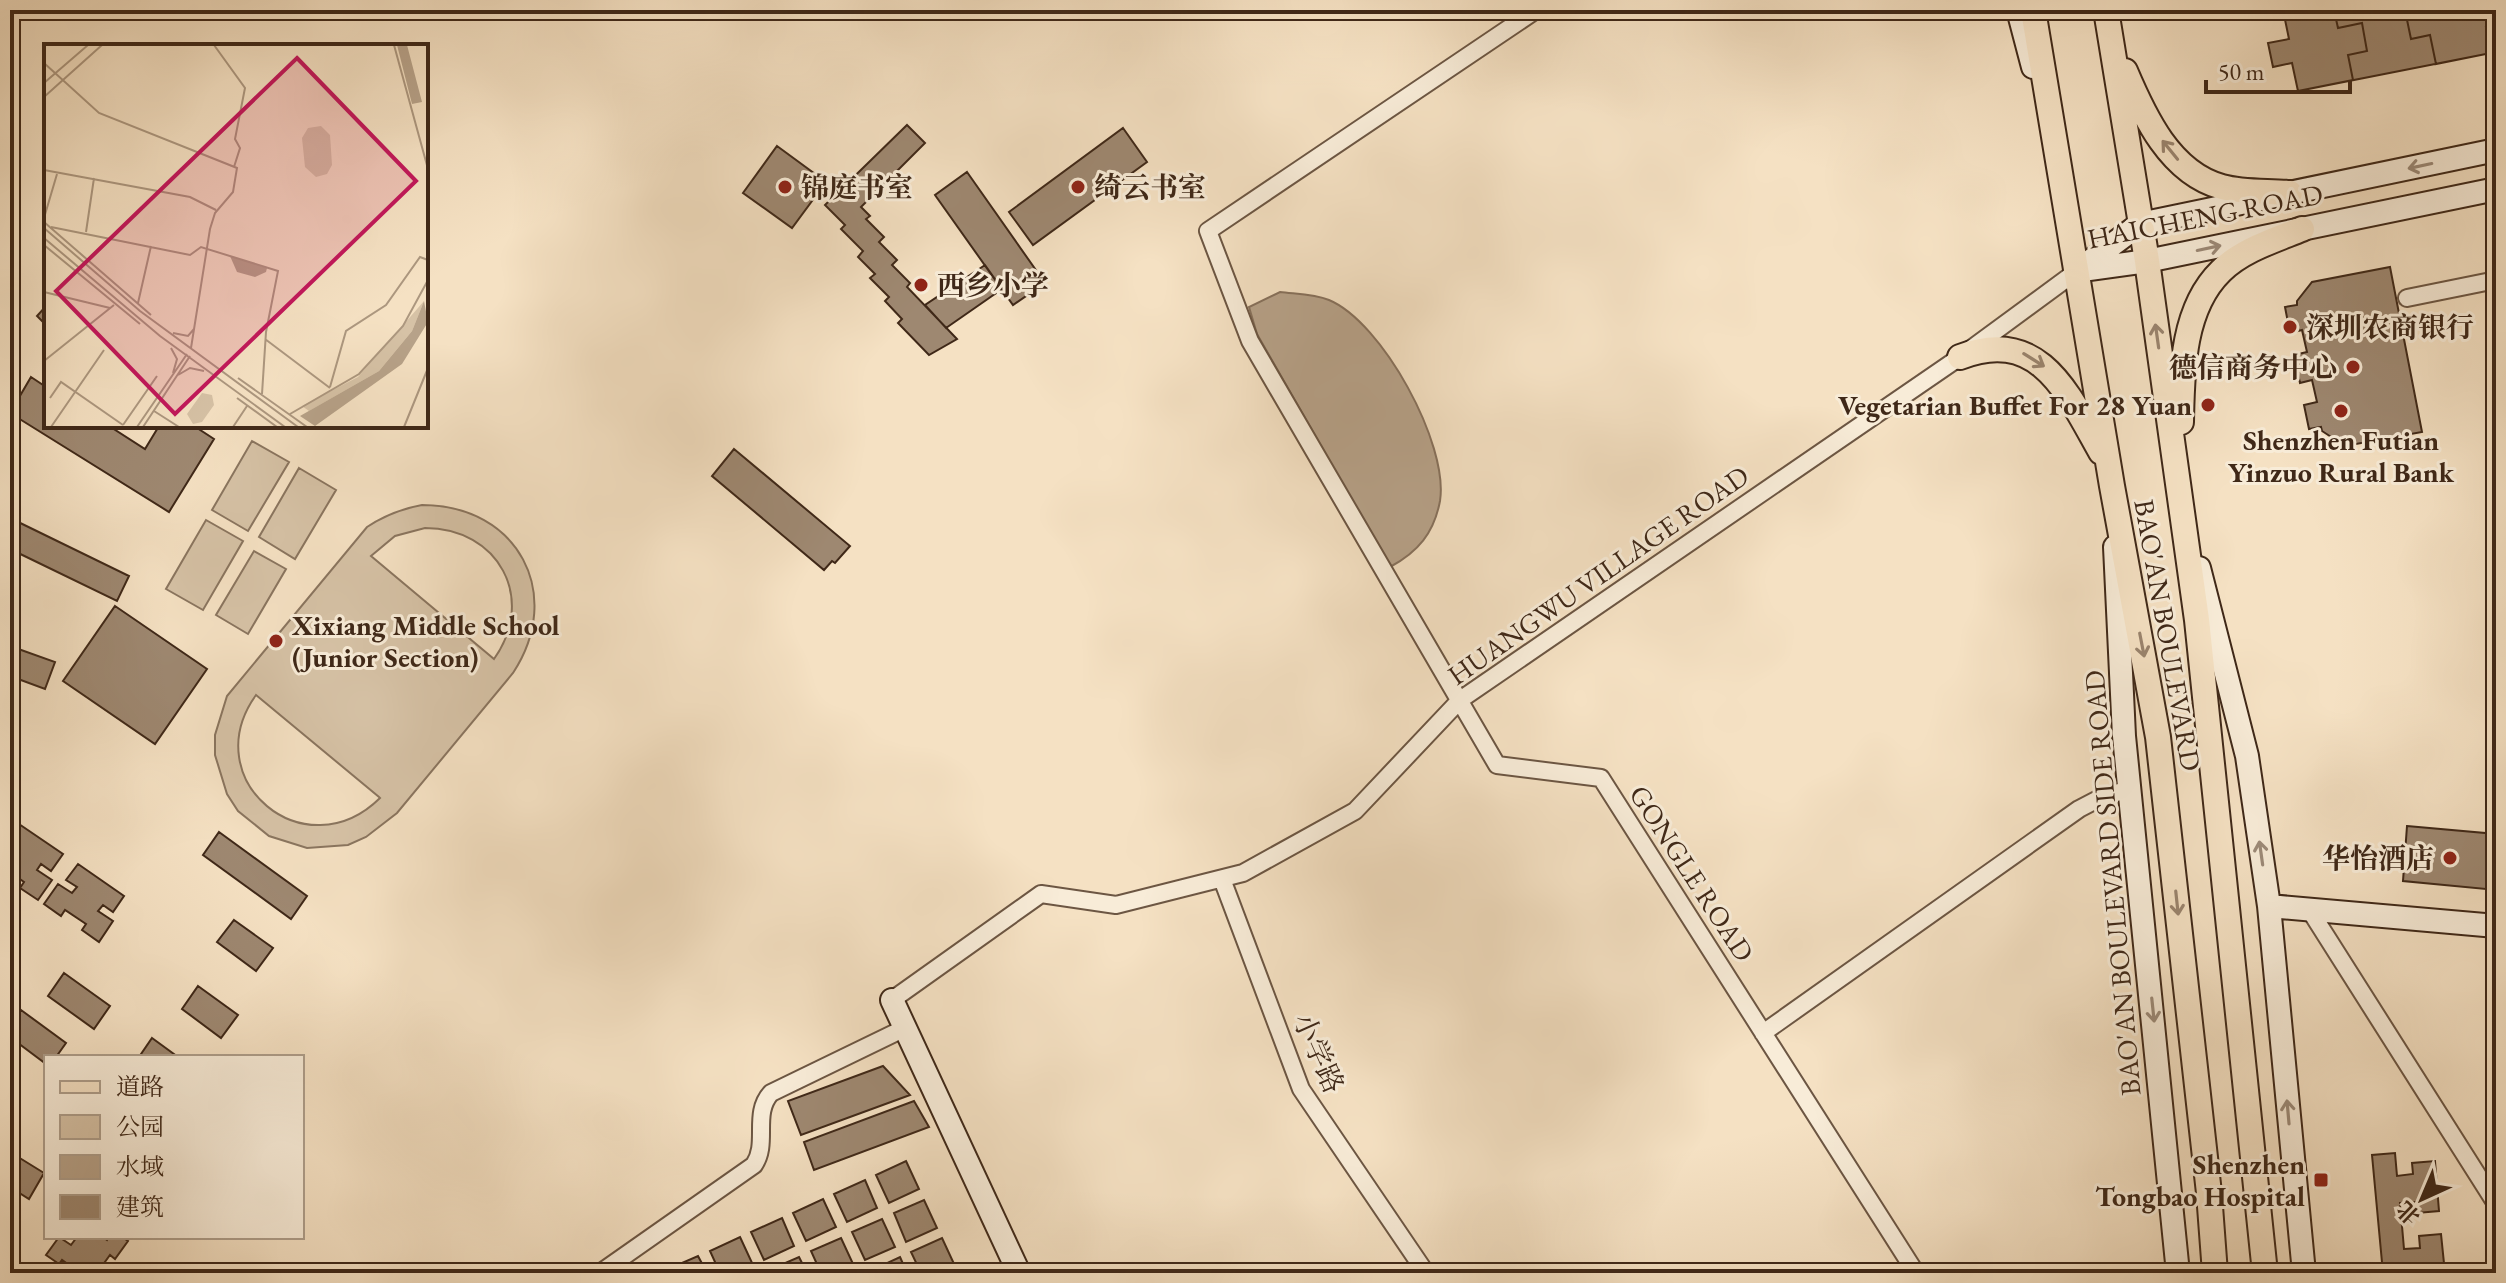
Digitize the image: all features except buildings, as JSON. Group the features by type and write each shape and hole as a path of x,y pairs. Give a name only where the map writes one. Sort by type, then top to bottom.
{"main road":[{"path":"2018,10 2063,184"},
{"name":"BAO'AN BOULEVARD","path":"2033,10 2110,476 2158,737 2209,1193 2215,1273"},
{"path":"2108,18 2145,113 2169,150 2185,167 2221,187 2290,193"},
{"name":"BAO'AN BOULEVARD","path":"2108,18 2147,261 2197,620 2265,1273"},
{"name":"HAICHENG ROAD","path":"2077,271 2140,224 2496,150"},
{"name":"HAICHENG ROAD","path":"2077,271 2147,261 2496,189"},
{"path":"2302,229 2260,246 2222,270 2199,302 2190,326 2185,355 2180,497 2247,756 2269,906 2304,1273"},
{"path":"1960,357 1977,350 1997,349 2016,350 2030,355 2061,385 2110,476"},
{"name":"BAO'AN BOULEVARD SIDE ROAD","path":"2110,476 2124,736 2178,1273"},
{"path":"2269,906 2496,926"},
{"path":"892,1000 1019,1273"}],"street":[{"name":"GONGLE ROAD","path":"1536,10 1208,231 1250,341 1497,765 1601,778 1916,1273"},
{"name":"HUANGWU VILLAGE ROAD","path":"892,1000 1041,894 1116,905 1222,879 1243,873 1355,811 1460,700 1960,357 2077,271"},
{"path":"2407,298 2496,280"},
{"path":"1763,1033 2079,809 2102,797 2130,789"},
{"name":"小学路","path":"1222,879 1301,1089 1426,1273"},
{"path":"2309,909 2496,1204"},
{"path":"600,1273 754,1165 759,1158 760,1112 771,1093 905,1028"}],"green space":[{"path":"252,441 289,462 248,531 212,510"},
{"path":"299,468 336,490 295,559 259,537"},
{"path":"422,505 456,509 484,520 507,537 523,559 532,585 534,613 528,643 513,673 397,813 366,837 348,845 307,848 269,836 238,811 227,794 215,755 215,735 227,696 367,527 387,516","holes":["425,528 451,531 473,540 490,553 503,571 510,591 512,613 506,636 494,659 371,556 395,536","256,695 379,797 380,798 351,818 320,825 292,820 267,806 249,784 239,757 241,727"]},
{"path":"206,520 243,541 203,610 166,589"},
{"path":"254,551 286,569 248,634 216,615"}],"water":[{"path":"1280,292 1323,298 1349,313 1390,358 1423,418 1440,477 1440,501 1434,523 1417,548 1390,567 1257,334 1249,307"}],"place":[{"name":"锦庭书室","path":"785,187"},
{"name":"绮云书室","path":"1078,187"},
{"name":"西乡小学","path":"921,285"},
{"name":"深圳农商银行","path":"2290,327"},
{"name":"德信商务中心","path":"2353,367"},
{"name":"Vegetarian Buffet For 28 Yuan","path":"2208,405"},
{"name":"Shenzhen Futian Yinzuo Rural Bank","path":"2341,411"},
{"name":"Xixiang Middle School (Junior Section)","path":"276,641"},
{"name":"华怡酒店","path":"2450,858"},
{"name":"Shenzhen Tongbao Hospital","path":"2321,1180"}]}
